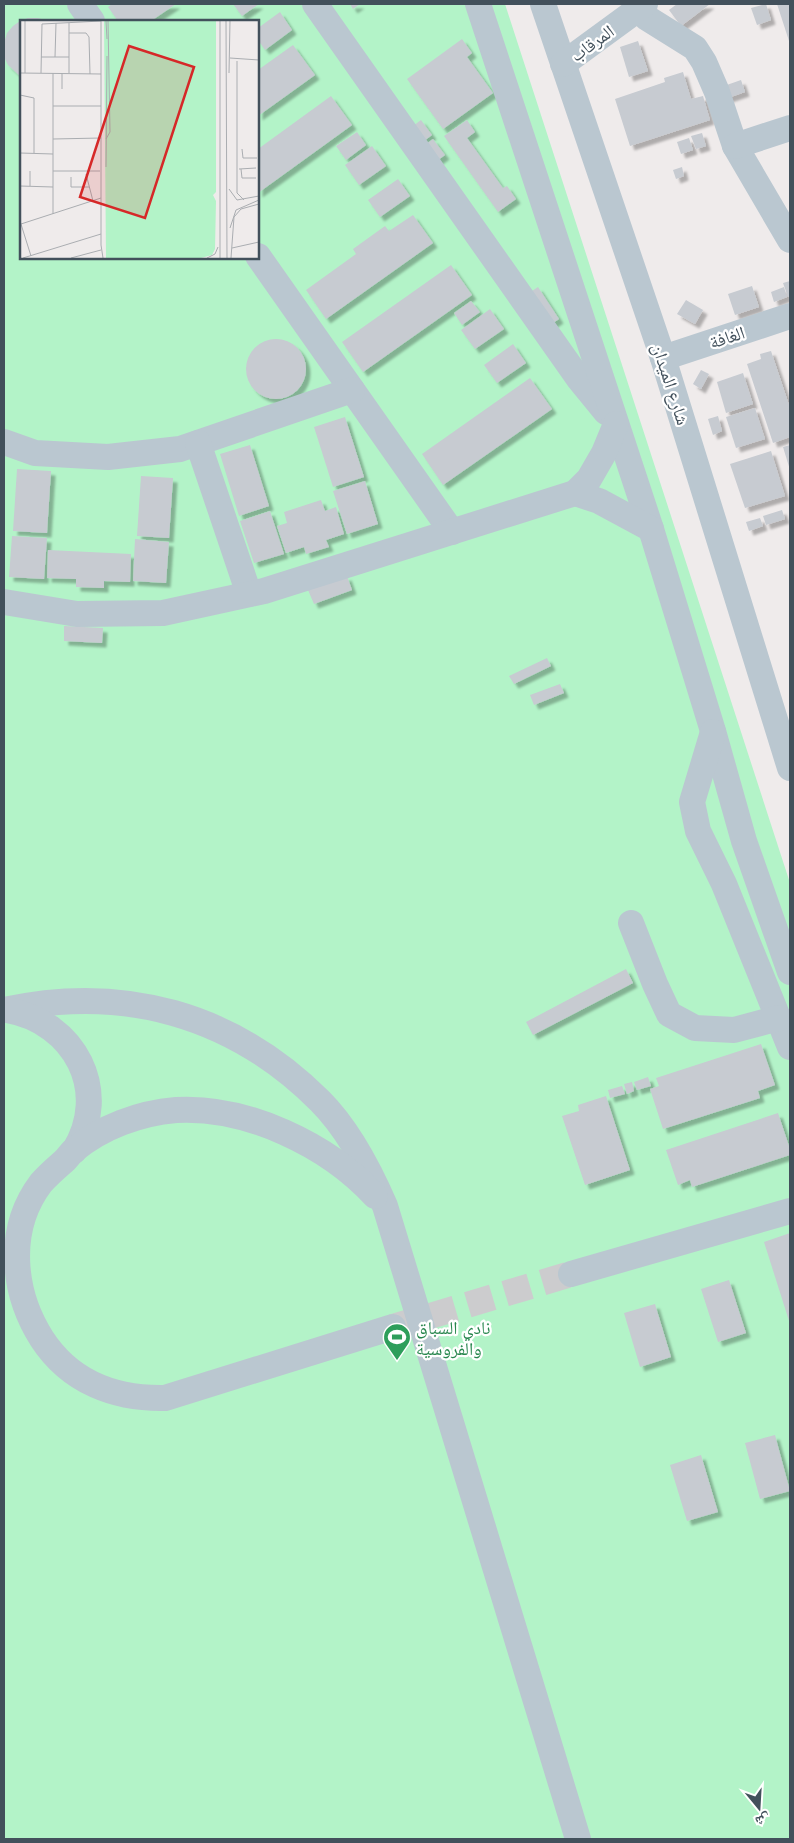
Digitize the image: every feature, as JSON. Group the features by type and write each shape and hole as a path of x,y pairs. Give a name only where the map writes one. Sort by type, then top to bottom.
{"street":[{"path":"80,4 91,20"},
{"path":"316,4 579,378 616,424"},
{"path":"478,4 650,529 713,731 744,841 790,972"},
{"name":"شارع الميدان","path":"543,4 663,358 783,722 790,768"},
{"path":"642,6 647,18 694,48 704,62 717,92 735,146 790,240"},
{"name":"المرقاب","path":"563,64 642,6"},
{"path":"735,146 790,128"},
{"path":"259,257 452,532"},
{"name":"الغافة","path":"663,358 790,316"},
{"path":"4,442 35,453 108,457 180,449 352,390"},
{"path":"4,602 77,614 163,613 249,594 574,493 589,479 604,453 616,424"},
{"path":"198,443 249,594"},
{"path":"574,493 598,501 650,529"},
{"path":"713,731 692,802 698,831 724,884 790,1047"},
{"path":"631,922 669,1014 694,1028 734,1030 779,1018"},
{"path":"4,1010 61,1000 90,1000 148,1006 203,1022 229,1034 276,1063 320,1101 360,1154 386,1206 578,1839"},
{"path":"4,1010 31,1016 55,1031 73,1051 82,1068 88,1086 89,1113 86,1126 73,1152"},
{"path":"386,1206 352,1174 314,1147 274,1128 216,1112 177,1110 139,1116 104,1131 73,1152 52,1171 31,1199 19,1232 17,1267 20,1285 30,1317 37,1331 56,1356 82,1378 122,1395 165,1398 393,1327"},
{"path":"571,1274 790,1211"}],"green space":[{"name":"نادي السباق والفروسية","path":"4,4 505,4 790,883 790,1839 4,1839"}],"building":[{"path":"112,4 176,4 152,20 117,20 108,7"},
{"path":"233,4 259,4 242,16"},
{"path":"350,4 360,4 353,9"},
{"path":"677,4 710,4 681,26 669,10"},
{"path":"766,4 771,20 757,25 751,8"},
{"path":"777,4 790,4 790,44"},
{"path":"280,12 292,30 265,50 259,41 259,27"},
{"path":"38,18 45,20 23,20"},
{"path":"20,21 20,76 8,65 4,57 4,43 7,33"},
{"path":"462,39 472,53 467,57 493,93 443,129 407,79"},
{"path":"638,41 648,71 629,77 620,47"},
{"path":"293,45 315,75 259,115 259,69"},
{"path":"683,72 691,99 703,96 710,120 630,146 615,99 665,82 664,78"},
{"path":"741,80 745,92 725,99 721,87"},
{"path":"331,96 352,125 259,192 259,148"},
{"path":"421,120 432,135 420,144 409,129"},
{"path":"467,120 475,132 467,138 503,188 507,186 516,199 498,212 444,136"},
{"path":"357,132 366,145 346,160 336,146"},
{"path":"702,133 706,146 696,149 691,136"},
{"path":"689,138 693,150 681,154 677,142"},
{"path":"433,139 445,155 434,163 422,147"},
{"path":"372,146 386,166 359,185 345,165"},
{"path":"682,167 684,176 676,179 673,170"},
{"path":"398,179 410,196 380,217 368,200"},
{"path":"413,215 433,243 326,319 306,290 356,254 353,249 385,226 389,231"},
{"path":"451,265 472,295 363,372 342,342"},
{"path":"790,281 790,296 788,297 783,283"},
{"path":"752,286 759,307 735,315 728,294"},
{"path":"538,287 559,319 547,327 526,295"},
{"path":"784,287 787,297 774,302 771,292"},
{"path":"686,300 703,310 695,324 677,314"},
{"path":"471,301 480,312 462,325 454,313"},
{"path":"490,309 504,329 475,349 461,330"},
{"path":"276,339 292,344 297,348 301,353 306,369 301,385 297,390 292,394 276,399 260,394 255,390 251,385 246,369 251,353 255,348 260,344"},
{"path":"513,344 526,363 497,383 484,365"},
{"path":"771,351 790,408 790,437 773,443 747,364 761,359 760,354"},
{"path":"701,370 709,374 701,389 693,384"},
{"path":"743,373 753,404 726,413 717,382"},
{"path":"530,378 552,409 443,485 422,454"},
{"path":"755,408 765,439 736,448 726,417"},
{"path":"718,416 722,431 713,435 708,419"},
{"path":"345,417 364,477 333,487 314,427"},
{"path":"250,445 269,506 239,516 220,454"},
{"path":"790,445 790,470 783,447"},
{"path":"771,451 785,496 745,508 730,464"},
{"path":"17,469 51,471 47,533 13,531"},
{"path":"141,476 173,478 169,538 137,536"},
{"path":"365,481 378,524 347,534 333,491"},
{"path":"321,500 325,511 336,507 344,534 326,540 329,547 306,554 304,547 286,553 277,526 287,523 284,512"},
{"path":"782,510 785,519 766,525 763,516"},
{"path":"270,511 284,554 254,563 240,521"},
{"path":"760,518 763,526 749,531 746,522"},
{"path":"12,536 47,538 44,579 9,577"},
{"path":"135,539 169,542 166,583 133,581"},
{"path":"48,550 131,554 130,582 104,581 104,588 76,587 76,579 47,578"},
{"path":"347,576 352,590 314,604 308,590"},
{"path":"64,626 103,628 102,643 64,641"},
{"path":"547,658 551,666 514,684 509,676"},
{"path":"560,684 564,693 534,705 530,695"},
{"path":"626,969 633,983 533,1035 526,1022"},
{"path":"761,1044 775,1085 758,1091 760,1098 663,1129 650,1089 659,1086 656,1078"},
{"path":"648,1077 651,1086 637,1090 634,1082"},
{"path":"632,1082 634,1091 627,1094 624,1084"},
{"path":"622,1086 625,1094 610,1098 608,1090"},
{"path":"606,1096 630,1170 585,1185 562,1116 579,1111 578,1105"},
{"path":"778,1113 790,1149 790,1155 692,1187 690,1180 678,1185 666,1150"},
{"path":"790,1233 790,1324 764,1242"},
{"path":"729,1280 746,1333 718,1342 701,1289"},
{"path":"655,1304 671,1357 640,1367 624,1313"},
{"path":"775,1435 790,1491 760,1499 745,1443"},
{"path":"701,1455 718,1512 687,1521 670,1465"}],"tunnel":[{"path":"393,1327 571,1274"}],"place":[{"name":"نادي السباق والفروسية","path":"397,1361"}]}
